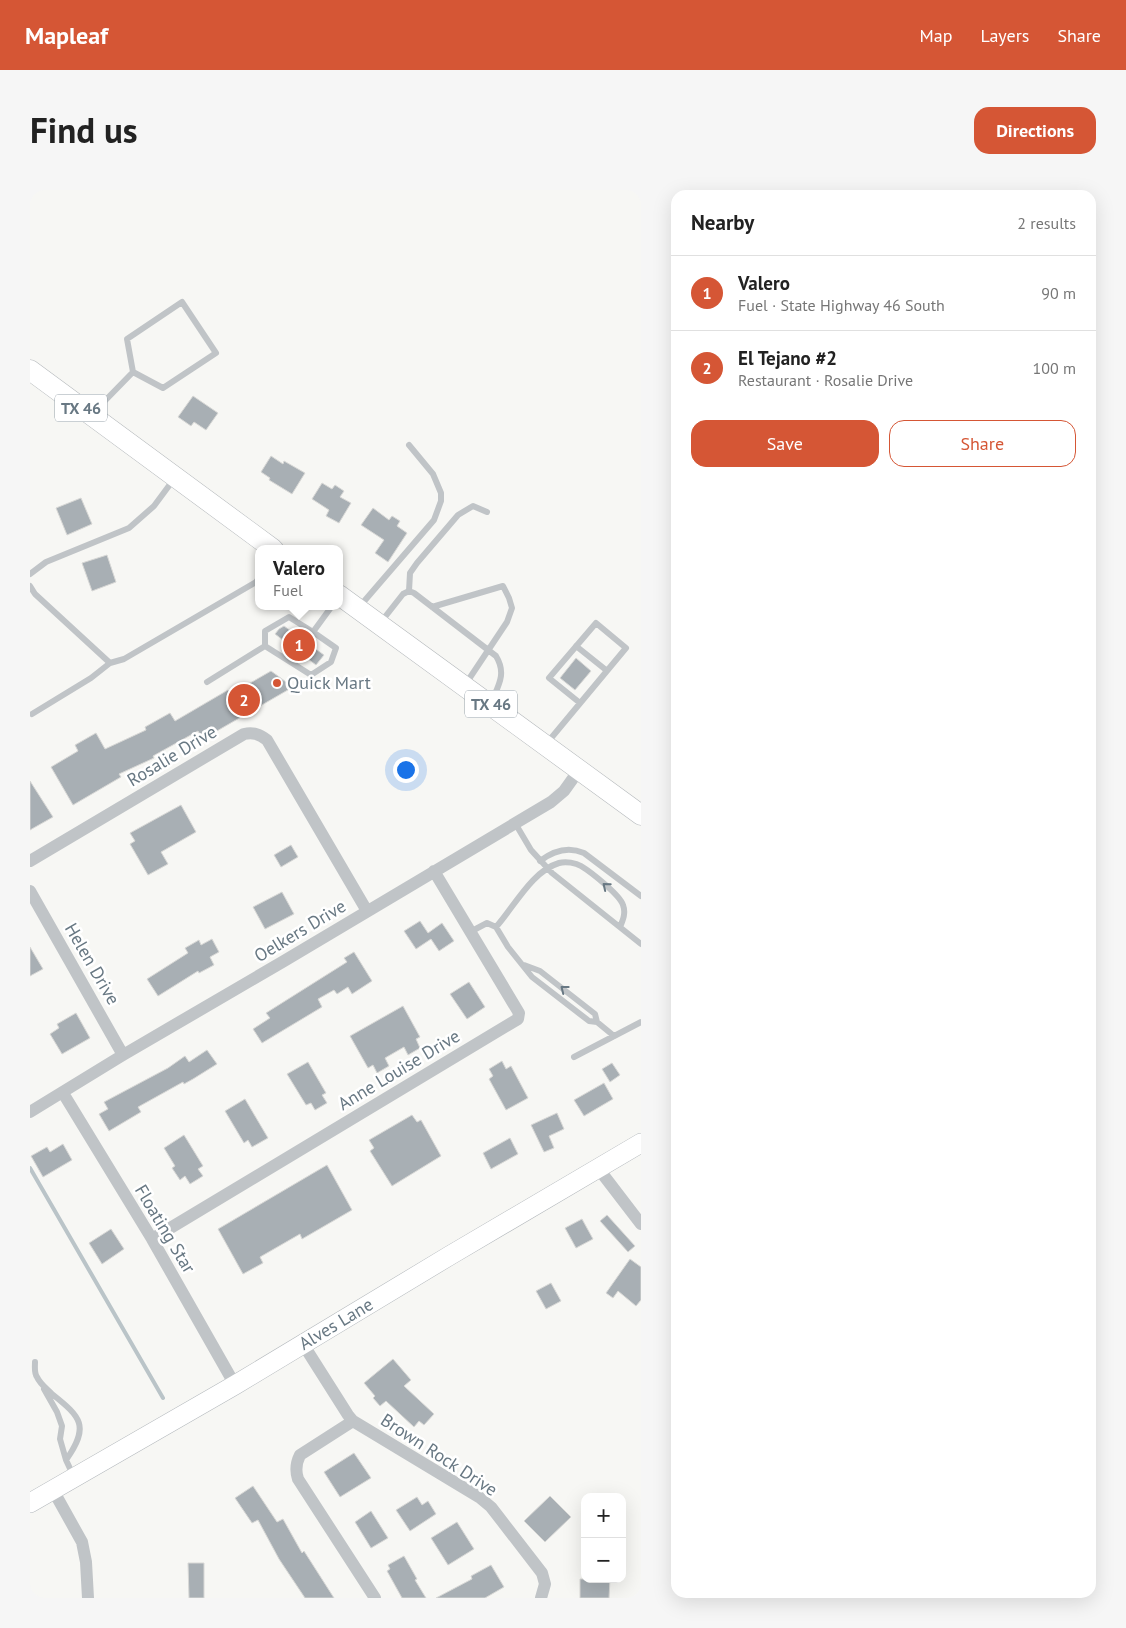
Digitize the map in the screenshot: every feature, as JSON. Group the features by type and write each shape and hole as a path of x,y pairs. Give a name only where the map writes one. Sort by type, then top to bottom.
{"main road":[{"name":"TX 46","path":"30,370 268,545"},
{"name":"TX 46","path":"343,599 641,815"}],"street":[{"name":"Rosalie Drive","path":"30,861 244,734 251,732 260,735 266,740 367,911"},
{"name":"Oelkers Drive","path":"30,1112 558,797 578,770"},
{"name":"Anne Louise Drive","path":"152,1239 518,1019 519,1013 434,871"},
{"name":"Helen Drive","path":"30,891 123,1055"},
{"name":"Floating Star","path":"63,1093 152,1239 235,1385"},
{"name":"Alves Lane","path":"30,1503 235,1385 641,1143"},
{"path":"598,1168 641,1224"},
{"name":"Brown Rock Drive","path":"303,1344 353,1421 486,1502 542,1573 545,1584 541,1598"},
{"name":"Brown Rock Drive","path":"353,1421 305,1450 300,1455 296,1469 298,1479 375,1598"},
{"path":"53,1490 77,1533 85,1552 88,1598"}],"lane":[{"path":"182,302 216,353 163,388 133,372 127,339 182,302"},
{"path":"91,415 133,372"},
{"path":"358,609 434,520 441,501 433,474 409,446"},
{"path":"30,574 46,562 129,528 154,506 176,477"},
{"path":"409,591 410,573 458,516 473,506 488,512"},
{"path":"32,714 91,678 110,663 124,659 255,583"},
{"path":"30,586 35,594 110,663"},
{"path":"432,607 503,586 510,598 512,608 507,622 464,686"},
{"path":"409,591 496,656 501,665 502,676 490,704"},
{"path":"379,624 403,594 409,591"},
{"path":"313,632 329,610"},
{"path":"289,617 336,648 331,662 311,676 265,646 265,631 289,617"},
{"path":"545,746 626,648 596,623 549,678 580,703"},
{"path":"207,682 265,646"},
{"path":"576,646 606,670"},
{"path":"515,823 540,861 641,944"},
{"path":"540,861 549,854 571,849 578,850 641,896"},
{"path":"496,927 533,879 548,868 561,862 582,866 609,887 624,905 625,914 620,926"},
{"path":"470,932 487,923 496,927 508,947 524,965 540,971 579,1001 595,1014 597,1022 614,1036"},
{"path":"574,1057 641,1022"},
{"path":"34,1362 36,1376 57,1412 62,1426 60,1439 66,1460 75,1478"},
{"path":"42,1386 68,1406 77,1416 81,1426 73,1450 66,1460"}],"building":[{"path":"193,396 218,413 206,430 194,422 191,426 178,417"},
{"path":"271,456 283,464 284,461 305,473 292,494 269,480 270,478 261,472"},
{"path":"322,483 332,489 335,485 344,491 340,497 351,503 339,523 326,516 329,510 312,499"},
{"path":"81,498 92,524 67,535 56,508"},
{"path":"373,508 389,520 392,516 400,521 397,526 407,533 388,562 375,553 384,540 361,525"},
{"path":"107,555 116,582 92,591 82,563"},
{"path":"284,626 324,655 316,665 275,634"},
{"path":"576,658 591,671 575,690 560,678"},
{"path":"271,671 293,687 203,739 198,731 153,756 154,758 119,774 121,777 73,805 51,767 78,751 75,745 96,733 105,749 146,730 145,727 170,713 175,721 228,690 231,694"},
{"path":"30,781 53,817 30,830"},
{"path":"181,805 196,832 161,852 168,864 148,875 130,844 135,841 130,833"},
{"path":"291,845 298,857 281,867 274,855"},
{"path":"282,892 294,914 265,929 253,907"},
{"path":"420,921 428,933 442,923 454,941 439,951 431,939 416,949 404,931"},
{"path":"212,939 219,952 210,957 214,965 199,973 198,971 158,996 147,979 188,953 185,948 199,940 201,945"},
{"path":"30,947 43,969 30,976"},
{"path":"354,952 372,981 352,994 348,987 337,994 334,990 318,999 322,1007 262,1043 253,1029 270,1018 266,1013 347,962 344,958"},
{"path":"469,982 485,1007 467,1019 450,994"},
{"path":"403,1006 420,1037 416,1039 420,1048 408,1055 404,1047 385,1058 389,1066 377,1073 373,1065 368,1068 350,1036"},
{"path":"76,1013 90,1038 62,1054 50,1034 59,1028 57,1024"},
{"path":"207,1050 217,1064 184,1084 183,1082 138,1107 141,1112 109,1131 99,1114 108,1109 104,1102 168,1068 185,1056 189,1062"},
{"path":"502,1061 506,1069 511,1066 528,1098 506,1110 489,1079 493,1076 489,1069"},
{"path":"308,1062 326,1093 322,1095 327,1103 315,1110 311,1103 306,1105 287,1074"},
{"path":"612,1063 620,1075 610,1082 602,1069"},
{"path":"604,1083 613,1099 584,1116 574,1100"},
{"path":"245,1099 268,1138 252,1147 248,1140 244,1143 225,1111"},
{"path":"557,1113 564,1129 549,1136 554,1148 544,1152 531,1125"},
{"path":"412,1115 417,1122 421,1120 441,1156 392,1186 370,1151 374,1148 369,1140"},
{"path":"184,1135 203,1166 198,1169 203,1176 190,1184 185,1176 180,1180 172,1168 175,1166 164,1148"},
{"path":"510,1138 518,1154 491,1169 483,1153"},
{"path":"63,1144 72,1160 43,1177 31,1156 47,1147 50,1152"},
{"path":"327,1165 352,1210 302,1239 300,1234 260,1257 263,1263 243,1274 218,1229"},
{"path":"607,1215 635,1246 628,1252 600,1221"},
{"path":"582,1219 593,1239 576,1248 565,1228"},
{"path":"111,1229 124,1249 102,1264 89,1243"},
{"path":"630,1259 641,1267 641,1300 636,1306 618,1291 613,1298 606,1293"},
{"path":"551,1283 561,1301 546,1309 536,1291"},
{"path":"393,1359 411,1380 404,1386 434,1414 424,1425 419,1421 414,1427 386,1401 380,1406 373,1398 375,1396 364,1383"},
{"path":"354,1453 371,1478 340,1497 324,1472"},
{"path":"253,1486 277,1522 283,1519 302,1553 304,1551 334,1598 305,1598 279,1559 258,1520 252,1523 235,1498"},
{"path":"550,1496 571,1517 545,1542 524,1521"},
{"path":"417,1497 422,1505 428,1501 436,1514 410,1531 396,1510"},
{"path":"371,1511 388,1538 371,1548 355,1522"},
{"path":"457,1522 474,1549 448,1565 431,1538"},
{"path":"404,1556 426,1598 402,1598 387,1571 390,1569 388,1565"},
{"path":"188,1563 204,1563 204,1598 189,1598"},
{"path":"491,1565 504,1587 485,1598 436,1598 472,1579 471,1576"},
{"path":"580,1579 581,1583 610,1583 609,1598 580,1598"}],"waterway":[{"path":"30,1168 163,1398"}],"place":[{"name":"Valero","path":"299,645"},
{"name":"Quick Mart","path":"277,683"},
{"name":"El Tejano #2","path":"244,700"}]}
